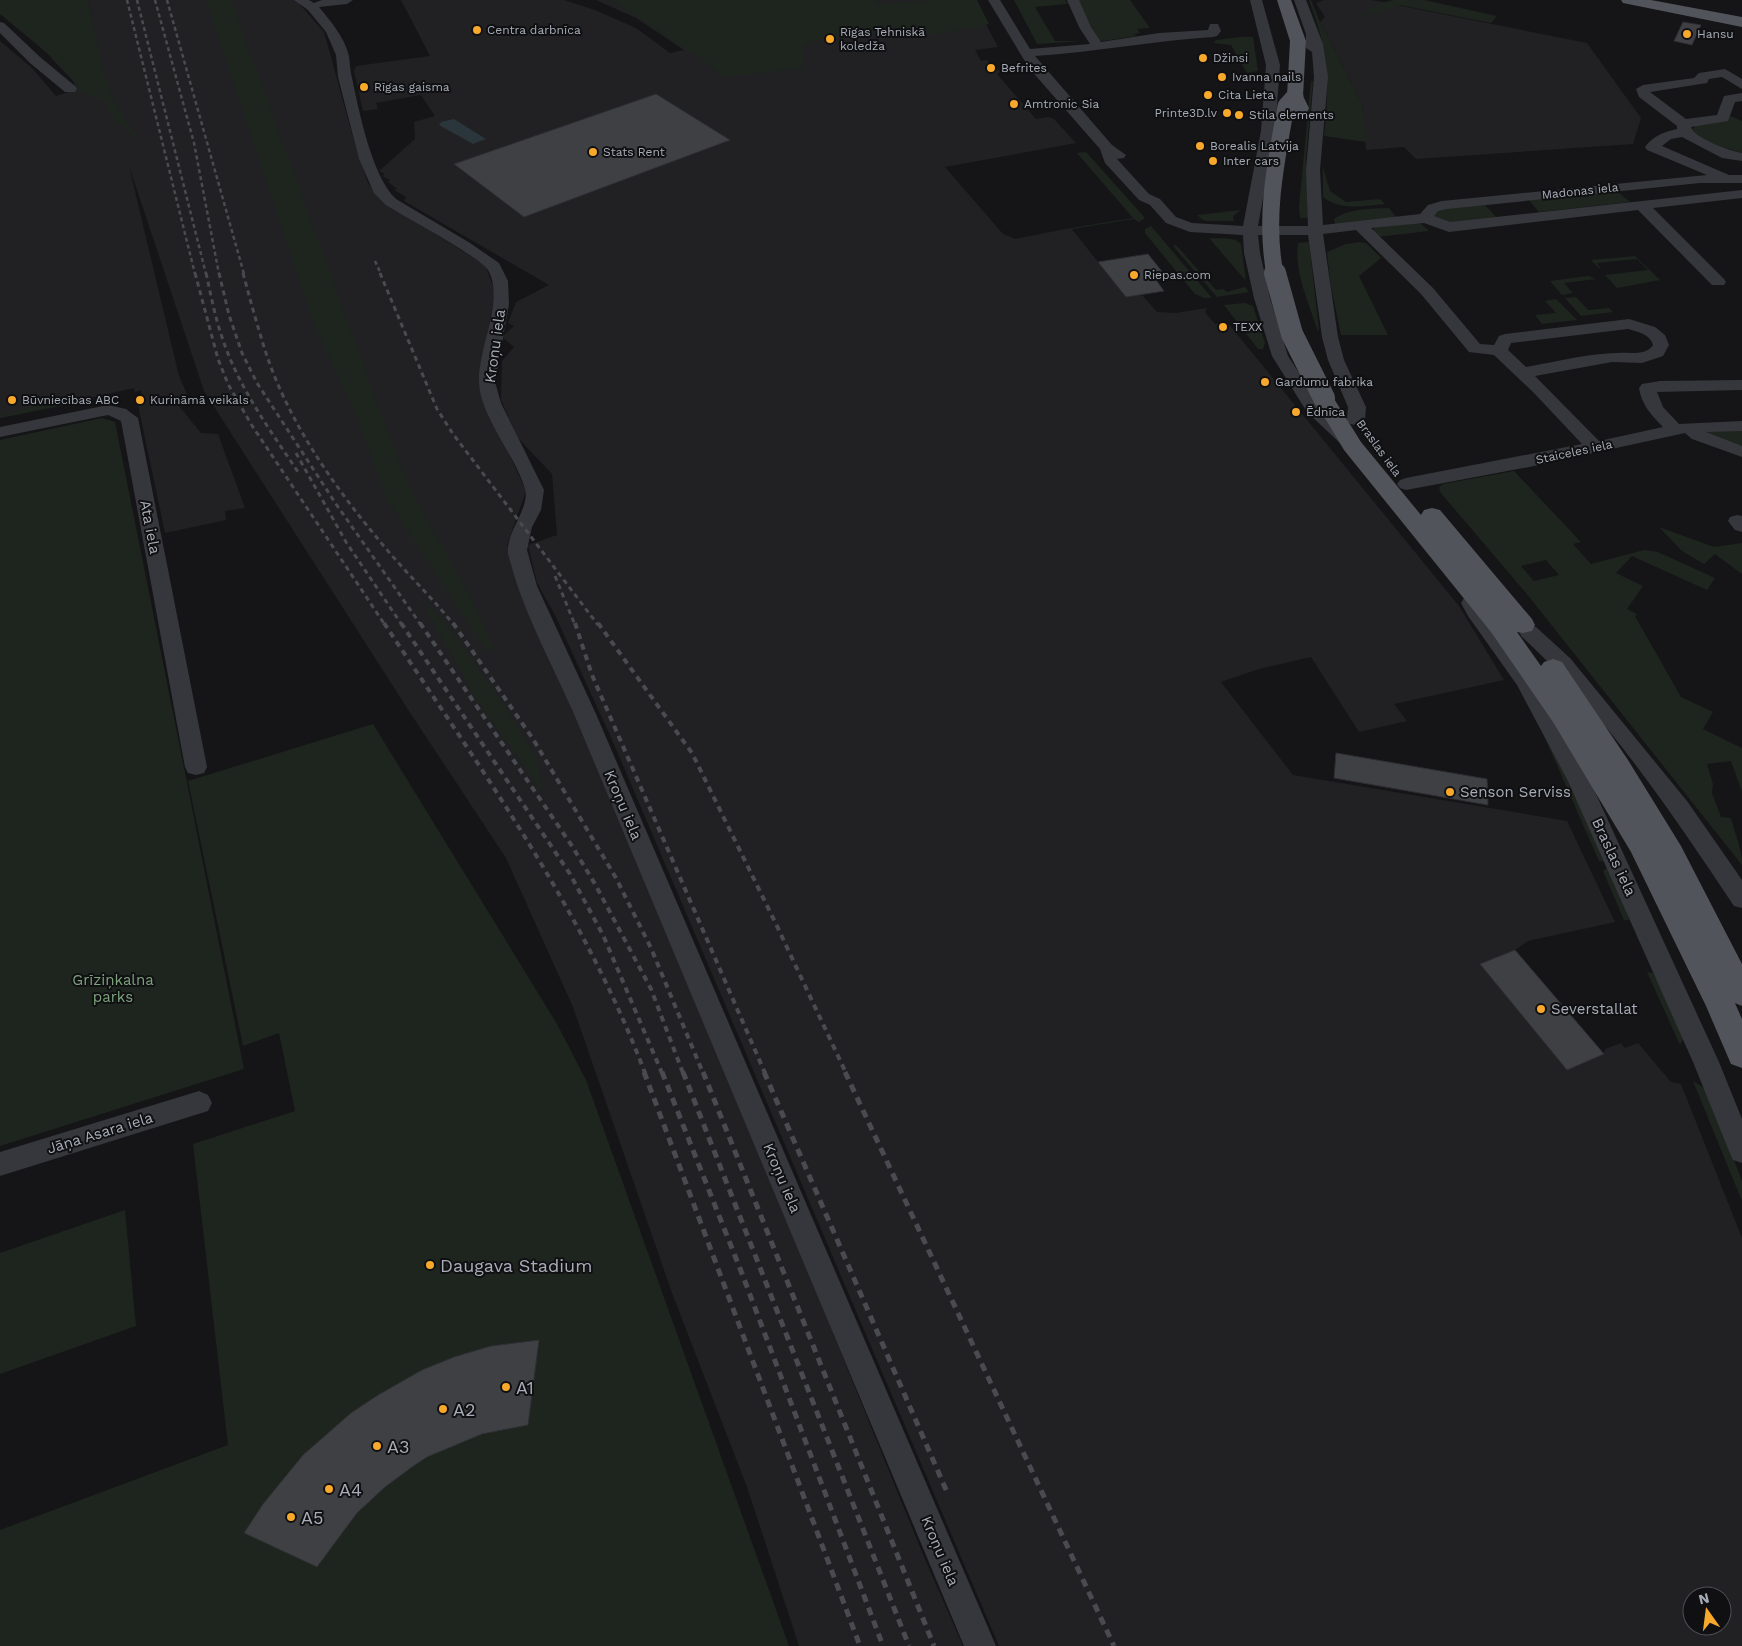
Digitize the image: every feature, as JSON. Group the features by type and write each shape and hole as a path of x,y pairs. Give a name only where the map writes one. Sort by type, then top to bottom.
{"main road":[{"path":"1284,0 1305,38 1299,50 1288,210 1289,260 1301,309 1352,445"},
{"path":"1632,0 1742,22"},
{"path":"1333,398 1356,420"},
{"name":"Braslas iela","path":"1356,420 1406,484 1529,632 1584,712 1667,846 1742,993"},
{"name":"Braslas iela","path":"1352,445 1522,654 1597,770 1643,848 1678,916 1742,1055"}],"street":[{"name":"Kroņu iela","path":"347,0 315,3 332,31 342,55 345,77 366,158 381,193 391,202 465,246 494,266 500,281 501,304 492,347 488,382 496,412 535,490 532,510 523,527 517,550 527,586 584,714 980,1646"},
{"path":"994,0 1034,65 1107,148 1110,160 1144,197 1155,202 1166,215 1180,224 1209,229 1250,231 1316,230"},
{"path":"1073,0 1085,26 1098,47"},
{"path":"1256,0 1273,65 1297,97 1312,62 1305,38"},
{"name":"Braslas iela","path":"1300,0 1305,38 1317,44 1321,76 1313,170 1316,230 1330,337 1342,375 1357,407 1356,420"},
{"path":"0,26 35,60 70,89"},
{"path":"1026,53 1098,47 1159,38 1213,33 1216,31 1214,27"},
{"name":"Braslas iela","path":"1273,65 1270,113 1250,231 1252,254 1262,298 1280,356 1313,408 1352,445"},
{"path":"1726,74 1726,70 1742,66"},
{"path":"1742,85 1726,74 1704,76 1702,80 1696,82 1643,89 1644,94 1706,146 1727,154 1742,157"},
{"path":"1725,178 1717,172 1652,147 1666,136 1684,128 1723,118 1729,99 1742,97"},
{"name":"Madonas iela","path":"1426,218 1428,211 1437,206 1707,178 1742,180"},
{"name":"Madonas iela","path":"1316,230 1426,218 1450,227 1742,194"},
{"path":"1642,206 1718,282"},
{"path":"1360,226 1427,291 1476,348 1499,352 1540,389 1595,448"},
{"path":"1499,352 1505,339 1629,324 1649,330 1658,338 1661,345 1657,352 1642,358 1612,357 1522,373"},
{"path":"1742,385 1660,386 1648,388 1648,396 1666,421 1742,452"},
{"name":"Ata iela","path":"0,432 101,411 120,413 129,418 196,767"},
{"name":"Staiceles iela","path":"1406,484 1595,448 1681,428 1742,426"},
{"name":"Braslas iela","path":"1459,578 1474,611 1526,681 1578,781 1706,1062 1742,1151"},
{"name":"Braslas iela","path":"1529,632 1563,663 1679,807 1735,878 1742,899"},
{"name":"Jāņa Asara iela","path":"0,1164 199,1103"}],"shaded area":[{"path":"88,0 296,0 324,32 358,155 368,183 384,202 485,265 495,291 479,387 526,491 507,545 520,588 653,891 924,1557 963,1646 799,1646 747,1487 672,1293 573,1007 506,858 407,708 204,391 129,166 179,376 190,401 179,406 201,433 218,434 245,508 225,511 226,520 165,533 137,400 142,399 141,390 135,392 134,388 0,418 0,41 32,68 56,96 69,92 75,83 51,58 95,34"},
{"path":"401,0 564,0 595,10 636,28 670,53 684,50 636,18 596,0 973,0 998,47 975,50 981,61 987,60 993,69 997,68 1000,72 997,74 1036,119 1049,117 1054,119 1076,143 945,167 1003,234 1015,239 1071,228 1126,297 1142,295 1157,312 1176,313 1207,308 1205,312 1215,324 1227,322 1459,606 1504,680 1394,704 1407,721 1359,732 1311,657 1259,669 1221,682 1293,775 1567,821 1615,922 1528,941 1515,950 1603,1054 1605,1049 1621,1043 1625,1048 1638,1043 1671,1082 1681,1084 1742,1238 1742,1646 999,1646 613,742 555,615 537,583 528,545 557,535 552,474 518,438 501,400 502,361 514,347 502,337 514,326 508,323 516,302 549,285 404,201 406,197 394,190 397,189 388,182 390,180 382,176 385,174 379,171 415,139 414,122 435,116 421,95 376,103 378,109 363,111 354,71 356,66 430,56"},
{"path":"1324,0 1372,0 1587,43 1641,118 1633,144 1416,159 1404,147 1366,150 1362,103 1320,22 1325,17 1316,3"},
{"path":"454,119 486,139 473,144 439,125 441,122"}],"green space":[{"path":"0,0 88,0 105,79 117,108 140,140 113,119 104,100 79,91 74,82 55,61 0,14"},
{"path":"206,0 231,0 395,452 413,494 472,599 494,649 487,651 387,499 352,405 315,327"},
{"name":"Rīgas Tehniskā koledža","path":"610,0 875,0 878,4 939,0 977,0 989,24 950,32 909,37 882,39 879,34 815,41 803,48 804,68 723,77 693,52 686,51 655,28"},
{"path":"1014,0 1065,0 1068,4 1035,7 1055,41 1083,41 1037,44"},
{"path":"1077,0 1130,0 1150,28 1137,29 1140,33 1134,34 1136,36 1103,41 1098,40"},
{"path":"1309,0 1311,0 1320,22 1362,103 1366,142 1324,136 1327,99 1326,67 1321,36"},
{"path":"1393,0 1424,0 1497,16 1491,23 1400,5 1364,16 1373,5"},
{"path":"1253,37 1258,71 1247,73 1231,45 1214,43 1216,40"},
{"path":"1311,81 1313,81 1306,157 1309,218 1300,218 1299,207"},
{"path":"1730,116 1742,121 1742,153 1706,142 1692,130 1697,124"},
{"path":"1077,153 1087,153 1145,218 1139,222 1134,219 1071,228 1133,218"},
{"path":"1323,167 1330,191 1346,202 1380,199 1385,204 1345,206 1323,197"},
{"path":"1611,190 1618,192 1630,202 1539,212 1529,200"},
{"path":"1484,204 1498,219 1451,224 1434,217 1433,213 1437,209"},
{"path":"1389,208 1397,218 1335,224 1334,219 1340,215 1361,210"},
{"path":"1241,210 1233,216 1234,221 1207,221 1197,215"},
{"path":"1420,223 1429,231 1377,237 1372,231 1376,227"},
{"path":"1151,226 1212,298 1204,298 1195,294 1145,233 1145,229"},
{"path":"1209,238 1230,239 1241,244 1246,281"},
{"path":"1309,242 1318,331 1303,288 1298,265 1298,243"},
{"path":"1366,243 1381,258 1359,276 1388,335 1341,335 1331,287 1327,252 1346,244"},
{"path":"1176,245 1216,290 1223,289 1227,292 1245,287 1249,292 1217,297 1173,246"},
{"path":"1635,256 1660,280 1617,288 1605,275 1648,270 1637,259 1597,263 1601,270 1591,260"},
{"path":"1588,276 1596,279 1564,283 1573,293 1562,295 1550,281"},
{"path":"1576,297 1588,310 1609,308 1613,312 1581,316 1565,298"},
{"path":"1556,299 1577,320 1542,324 1535,315 1556,313 1545,301"},
{"path":"1245,303 1253,306 1265,343 1263,349 1258,349 1224,305"},
{"path":"76,397 77,402 75,403 0,418 0,415"},
{"name":"Grīziņkalna parks","path":"102,418 115,422 244,1069 0,1146 0,440"},
{"path":"1703,429 1742,429 1742,450 1704,434"},
{"path":"1514,471 1581,542 1573,544 1591,564 1644,550 1658,552 1715,578 1707,590 1632,556 1616,573 1643,586 1627,609 1637,614 1635,616 1681,697 1713,712 1703,729 1742,748 1742,792 1731,761 1707,764 1713,784 1712,793 1721,817 1731,818 1740,847 1742,865 1526,593 1440,492 1439,487 1443,484","holes":["1546,560 1559,575 1534,581 1521,566"]},
{"path":"1659,527 1714,547 1742,543 1742,574 1715,554 1704,564 1682,551"},
{"path":"426,602 454,634 504,705 537,758 543,793 475,697 427,611"},
{"name":"Daugava Stadium","path":"373,724 557,1024 586,1080 789,1646 0,1646 0,1530 228,1445 193,1144 295,1111 279,1033 243,1046 188,781"},
{"path":"1542,731 1544,731 1609,862 1599,861"},
{"path":"1612,869 1629,920 1624,920 1603,871"},
{"path":"1647,972 1653,973 1685,1035 1680,1045"},
{"path":"1693,1081 1707,1090 1742,1181 1742,1201"},
{"path":"125,1210 136,1326 0,1374 0,1253"}],"building":[{"name":"Hansu","path":"1683,22 1701,25 1692,45 1674,41"},
{"name":"Stats Rent","path":"656,94 730,140 524,217 454,164"},
{"name":"Riepas.com","path":"1148,254 1164,274 1153,276 1164,291 1126,297 1098,262"},
{"name":"Senson Serviss","path":"1336,753 1487,779 1488,805 1334,778"},
{"name":"Severstallat","path":"1515,950 1604,1054 1567,1070 1480,964"},
{"path":"539,1340 528,1425 482,1434 427,1457 412,1467 385,1487 357,1513 317,1567 244,1533 263,1504 303,1455 351,1413 378,1395 422,1370 454,1357 491,1346"}],"railway":[{"path":"127,0 195,274"},
{"path":"137,0 206,274"},
{"path":"155,0 194,143 219,274"},
{"path":"167,0 244,274"},
{"path":"375,261 381,274"},
{"path":"195,273 218,359 228,384 251,424 385,625"},
{"path":"206,273 220,332 230,358 246,392 298,472"},
{"path":"219,273 229,315 242,353 257,383 336,504 421,625"},
{"path":"243,273 274,376 285,401 312,450 361,518 454,625"},
{"path":"380,273 437,409 453,434 598,625"},
{"path":"296,453 346,542 402,625"},
{"path":"555,576 575,625"},
{"path":"384,623 492,786 560,897 592,954 620,1013 645,1073"},
{"path":"401,623 570,874 603,935 662,1073"},
{"path":"420,623 572,846 595,884 651,989 683,1073"},
{"path":"453,623 533,739 616,878 651,948 703,1073"},
{"path":"575,623 592,675 765,1073"},
{"path":"598,623 692,753 776,924 846,1073"},
{"path":"644,1072 860,1646"},
{"path":"662,1072 741,1271 883,1646"},
{"path":"683,1072 909,1646"},
{"path":"703,1072 934,1646"},
{"path":"764,1072 947,1492"},
{"path":"845,1072 1114,1646"}],"place":[{"name":"Centra darbnīca","path":"477,30"},
{"name":"Hansu","path":"1687,34"},
{"name":"Rīgas Tehniskā koledža","path":"830,39"},
{"name":"Džinsi","path":"1203,58"},
{"name":"Befrites","path":"991,68"},
{"name":"Ivanna nails","path":"1222,77"},
{"name":"Rīgas gaisma","path":"364,87"},
{"name":"Cita Lieta","path":"1208,95"},
{"name":"Amtronic Sia","path":"1014,104"},
{"name":"Printe3D.lv","path":"1227,113"},
{"name":"Stila elements","path":"1239,115"},
{"name":"Borealis Latvija","path":"1200,146"},
{"name":"Stats Rent","path":"593,152"},
{"name":"Inter cars","path":"1213,161"},
{"name":"Riepas.com","path":"1134,275"},
{"name":"TEXX","path":"1223,327"},
{"name":"Gardumu fabrika","path":"1265,382"},
{"name":"Būvniecības ABC","path":"12,400"},
{"name":"Kurināmā veikals","path":"140,400"},
{"name":"Ēdnīca","path":"1296,412"},
{"name":"Senson Serviss","path":"1450,792"},
{"name":"Severstallat","path":"1541,1009"},
{"name":"Daugava Stadium","path":"430,1265"},
{"name":"A1","path":"506,1387"},
{"name":"A2","path":"443,1409"},
{"name":"A3","path":"377,1446"},
{"name":"A4","path":"329,1489"},
{"name":"A5","path":"291,1517"}]}
